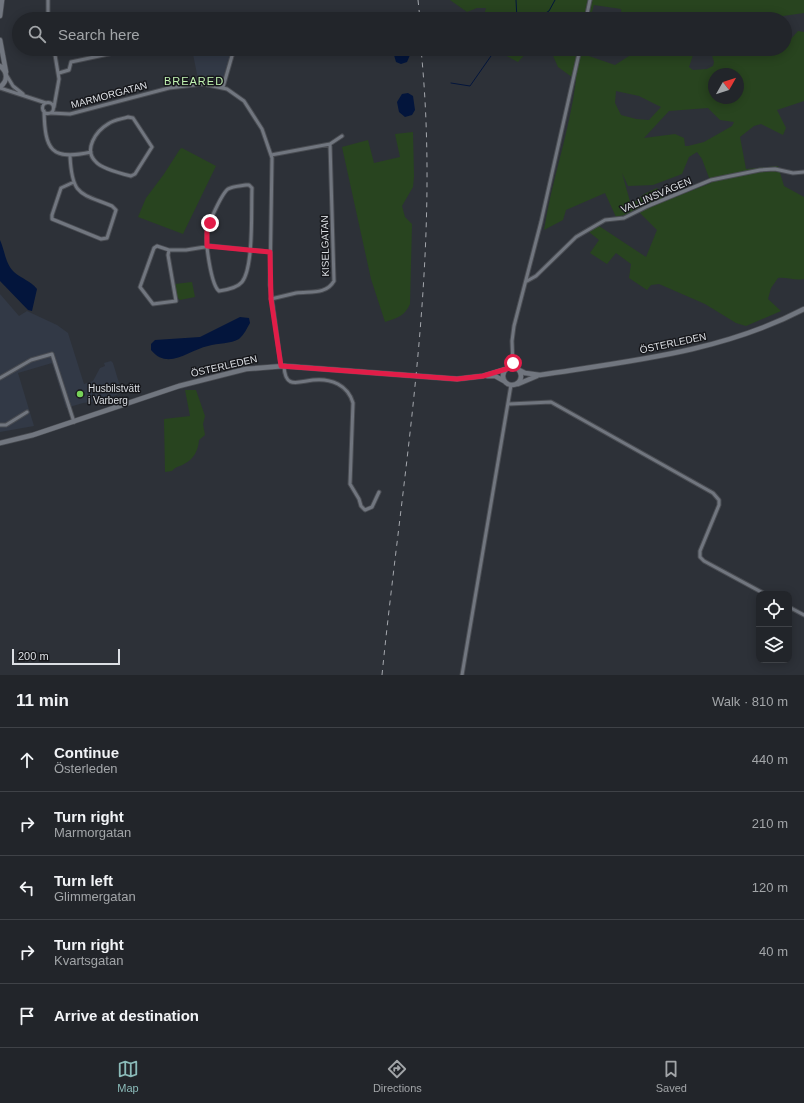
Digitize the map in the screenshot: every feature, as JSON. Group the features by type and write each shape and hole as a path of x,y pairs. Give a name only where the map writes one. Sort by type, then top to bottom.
{"main road":[{"path":"0,16 2,0"},
{"path":"0,40 6,74 5,82 0,87"},
{"path":"0,66 6,74"},
{"name":"ÖSTERLEDEN","path":"0,443 33,435 74,422 179,386 236,371 283,366 457,379 485,375 513,367 533,375 541,375 664,356 701,348 747,333 804,309"},
{"path":"505,382 503,374 506,369"},
{"path":"517,384 521,379 519,370"},
{"name":"ÖSTERLEDEN","path":"485,375 495,376 511,385 541,375"}],"street":[{"path":"48,0 48,12"},
{"path":"587,12 590,0"},
{"path":"44,122 54,108 57,94 59,73 55,56"},
{"path":"59,73 69,70 71,62 99,56"},
{"path":"223,87 232,56"},
{"path":"513,367 512,334 527,281 567,113 578,56"},
{"path":"6,74 12,86 26,96"},
{"name":"MARMORGATAN","path":"51,113 61,114 79,112 169,88 203,84 223,87 239,97 254,114 265,135 271,155 273,172 270,252 271,299 285,376 291,382 299,384 314,380 332,381 340,384 347,391 353,403 351,488 365,510 372,507 379,492"},
{"path":"0,87 34,100 43,109 51,113"},
{"path":"57,94 43,109 44,122 51,147 60,154 70,156 91,152"},
{"name":"MARMORGATAN","path":"34,100 52,104 61,114"},
{"path":"128,117 132,118 152,147 135,174 130,176 97,164 91,152 91,142 106,125 128,117"},
{"path":"271,155 330,144 342,136"},
{"name":"KISELGATAN","path":"271,299 297,293 324,290 329,288 334,281 330,144"},
{"path":"70,156 76,189 81,194 112,206 116,210 109,235 105,239 79,231 52,220 52,215 61,188 74,182"},
{"name":"VALLINSVÄGEN","path":"527,281 536,276 576,236 605,220 624,218 648,206 711,180 760,170 774,169 793,173 804,172"},
{"path":"250,185 252,188 250,250 242,282 234,287 219,291 215,287 207,246 208,227 225,192 232,188 250,185"},
{"path":"169,250 168,255 176,301 153,304 142,291 140,284 154,248 157,246 169,250 186,250 207,246 270,252"},
{"path":"0,378 31,360 52,354 74,422"},
{"path":"462,675 511,385"},
{"path":"509,404 551,402 713,493 719,500 720,505 700,551 700,557 760,591"},
{"path":"0,425 6,426 27,412"},
{"path":"792,609 804,615"}],"shaded area":[{"path":"193,56 230,56 223,81 198,79"},
{"path":"0,294 19,316 27,311 57,325 68,333 84,384 93,381 100,368 105,366 104,363 111,361 113,363 122,393 99,401 83,403 66,408 52,363 18,373 34,426 0,432"}],"green space":[{"path":"450,0 804,0 804,13 792,15 792,12 621,12 621,9 594,5 592,12 485,12 486,8 477,8 467,12"},
{"path":"798,31 804,32 804,101 777,110 786,128 783,135 761,124 754,126 740,137 746,169 778,166 784,186 804,197 804,279 797,280 778,278 771,288 768,299 781,311 746,326 736,323 705,304 659,284 651,285 647,290 629,278 631,264 616,253 607,264 590,253 599,240 589,232 599,226 646,257 657,230 636,209 625,215 616,217 605,193 566,210 563,220 544,230 547,211 570,117 576,80 558,67 553,56 589,56 615,65 629,56 693,56 689,67 693,70 708,68 708,104 744,104 744,68 709,68 713,66 714,62 712,56 792,56 792,38","holes":["616,91 639,96 661,107 649,120 636,119 621,115 615,103","708,108 720,120 734,122 732,126 704,142 688,146 685,146 684,138 675,134 644,138 669,111","697,152 702,159 711,183 667,200 657,188 644,194 631,205 622,173 628,186 653,185 682,174 689,157"]},
{"path":"506,56 524,56 518,62"},
{"path":"413,132 413,187 402,206 405,217 412,224 410,304 403,314 397,318 385,322 371,279 342,147 368,140 374,163 400,157 395,134"},
{"path":"182,148 216,166 183,234 138,217 146,198"},
{"path":"192,282 195,297 180,300 177,297 175,284"},
{"path":"185,390 196,390 205,416 203,424 205,435 199,440 198,448 190,460 172,471 165,472 164,419 190,416"}],"water":[{"path":"394,56 410,56 407,62 401,64 396,62"},
{"path":"408,93 413,96 415,110 412,115 405,117 399,112 397,102 402,94"},
{"path":"0,240 7,261 14,272 37,289 32,311 28,310 0,281"},
{"path":"240,317 249,318 250,323 242,336 236,341 208,346 171,359 164,359 151,350 151,344 155,340 200,337"}],"waterway":[{"path":"516,0 517,12"},
{"path":"547,12 555,0"},
{"path":"451,83 470,86 491,56"}],"railway":[{"path":"418,0 419,12"},
{"path":"382,675 409,441 423,285 427,206 426,128 421,56"}],"place":[{"name":"Husbilstvätt i Varberg","path":"80,394"}],"district":[{"name":"BREARED","path":"194,81"}],"route":[{"path":"210,223 207,231 207,246 270,252 269,264 271,299 281,366 457,379 479,377 500,371 513,367 513,363"}]}
